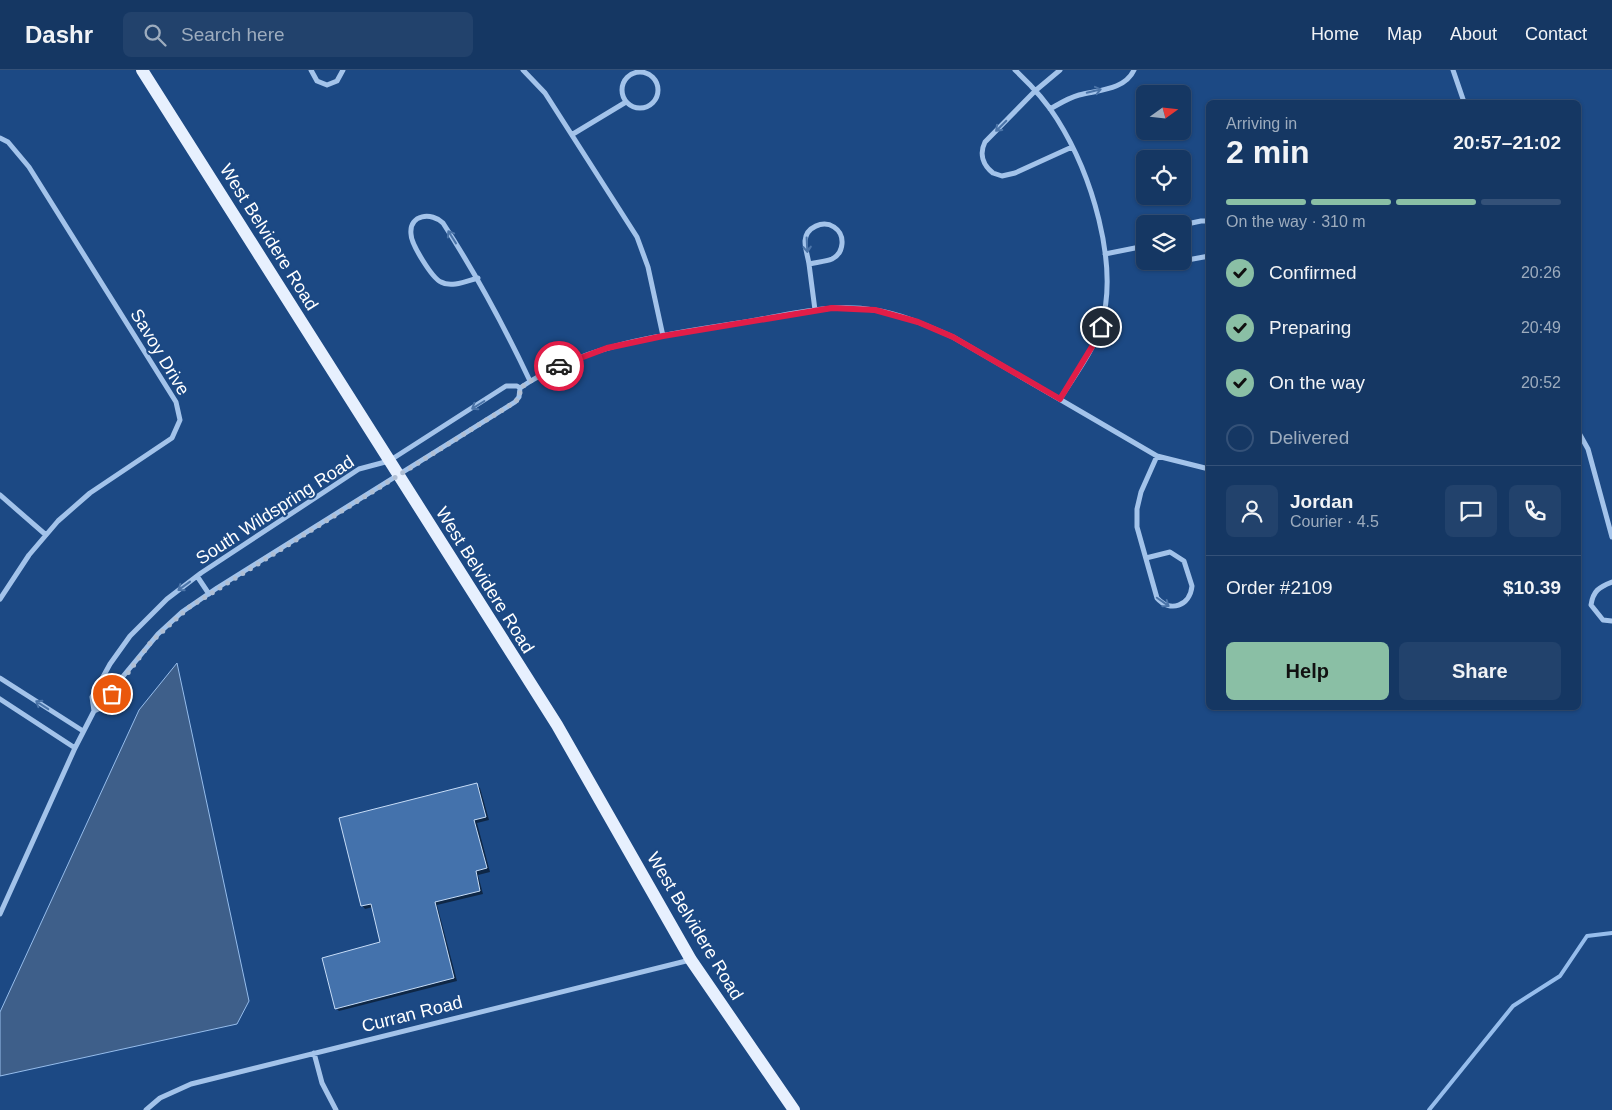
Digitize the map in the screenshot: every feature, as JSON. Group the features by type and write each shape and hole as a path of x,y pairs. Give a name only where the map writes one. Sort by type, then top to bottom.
{"main road":[{"name":"West Belvidere Road","path":"142,70 557,725 691,960 794,1110"}],"street":[{"path":"311,70 317,81 327,85 337,81 343,70"},
{"path":"523,70 545,93 637,237 648,267 663,336"},
{"path":"1015,70 1050,109 1072,147 1093,199 1105,254 1107,294 1101,327 1093,345 1060,399"},
{"path":"1060,70 1035,91 985,142 982,153 986,166 997,175 1010,175 1072,147"},
{"path":"1050,109 1069,98 1121,84 1129,79 1134,70"},
{"path":"1453,70 1463,100"},
{"path":"639,71 645,72 654,78 658,90 654,102 643,108 631,106 626,102 621,91 624,80 628,75 639,71"},
{"path":"572,134 626,102"},
{"name":"Savoy Drive","path":"0,138 8,142 29,167 176,402 180,420 172,438 90,493 58,521 29,555 0,599"},
{"path":"478,278 449,284 441,282 434,276 412,241 412,226 416,220 430,215 438,217 444,222 478,278 507,330 530,381"},
{"path":"1191,224 1206,221"},
{"path":"809,264 830,260 839,253 842,247 841,236 833,226 821,224 810,230 805,241 815,310"},
{"path":"1105,254 1136,248"},
{"path":"1191,259 1206,256"},
{"name":"South Wildspring Road","path":"520,388 546,371 607,348 663,336 815,310 832,308 875,310 918,322 953,337 1157,456 1206,468"},
{"name":"South Wildspring Road","path":"0,914 75,748 94,711 92,697 110,664 130,636 156,609 197,576 359,470 389,461 506,386 520,388"},
{"name":"South Wildspring Road","path":"94,711 103,708 120,680 158,634 182,612 515,402 520,397 520,388"},
{"path":"1581,436 1588,449 1612,536"},
{"path":"1146,558 1170,552 1184,561 1192,586 1187,600 1174,607 1160,602 1155,594 1137,527 1137,509 1141,492 1157,456"},
{"path":"0,495 46,535"},
{"path":"197,576 209,594"},
{"path":"1612,582 1592,595 1591,605 1595,613 1603,620 1612,621"},
{"path":"0,678 83,731"},
{"path":"0,699 75,748"},
{"name":"Curran Road","path":"146,1110 160,1098 191,1084 691,960"},
{"path":"314,1053 322,1084 336,1110"}],"water":[{"path":"177,663 249,1001 237,1024 0,1076 0,1012 139,710"}],"building":[{"path":"477,783 486,817 474,820 487,868 476,871 480,891 435,902 454,978 335,1009 322,958 380,942 371,904 361,906 339,818"}],"waterway":[{"path":"1429,1110 1513,1006 1560,976 1587,936 1612,933"}],"way so far":[{"path":"112,694 120,680 142,652 158,634 188,608 228,581 515,402 520,397 520,388 546,371 559,366"}],"route":[{"path":"559,366 607,348 663,336 832,308 875,310 918,322 953,337 1060,399 1093,345 1101,327"}]}
